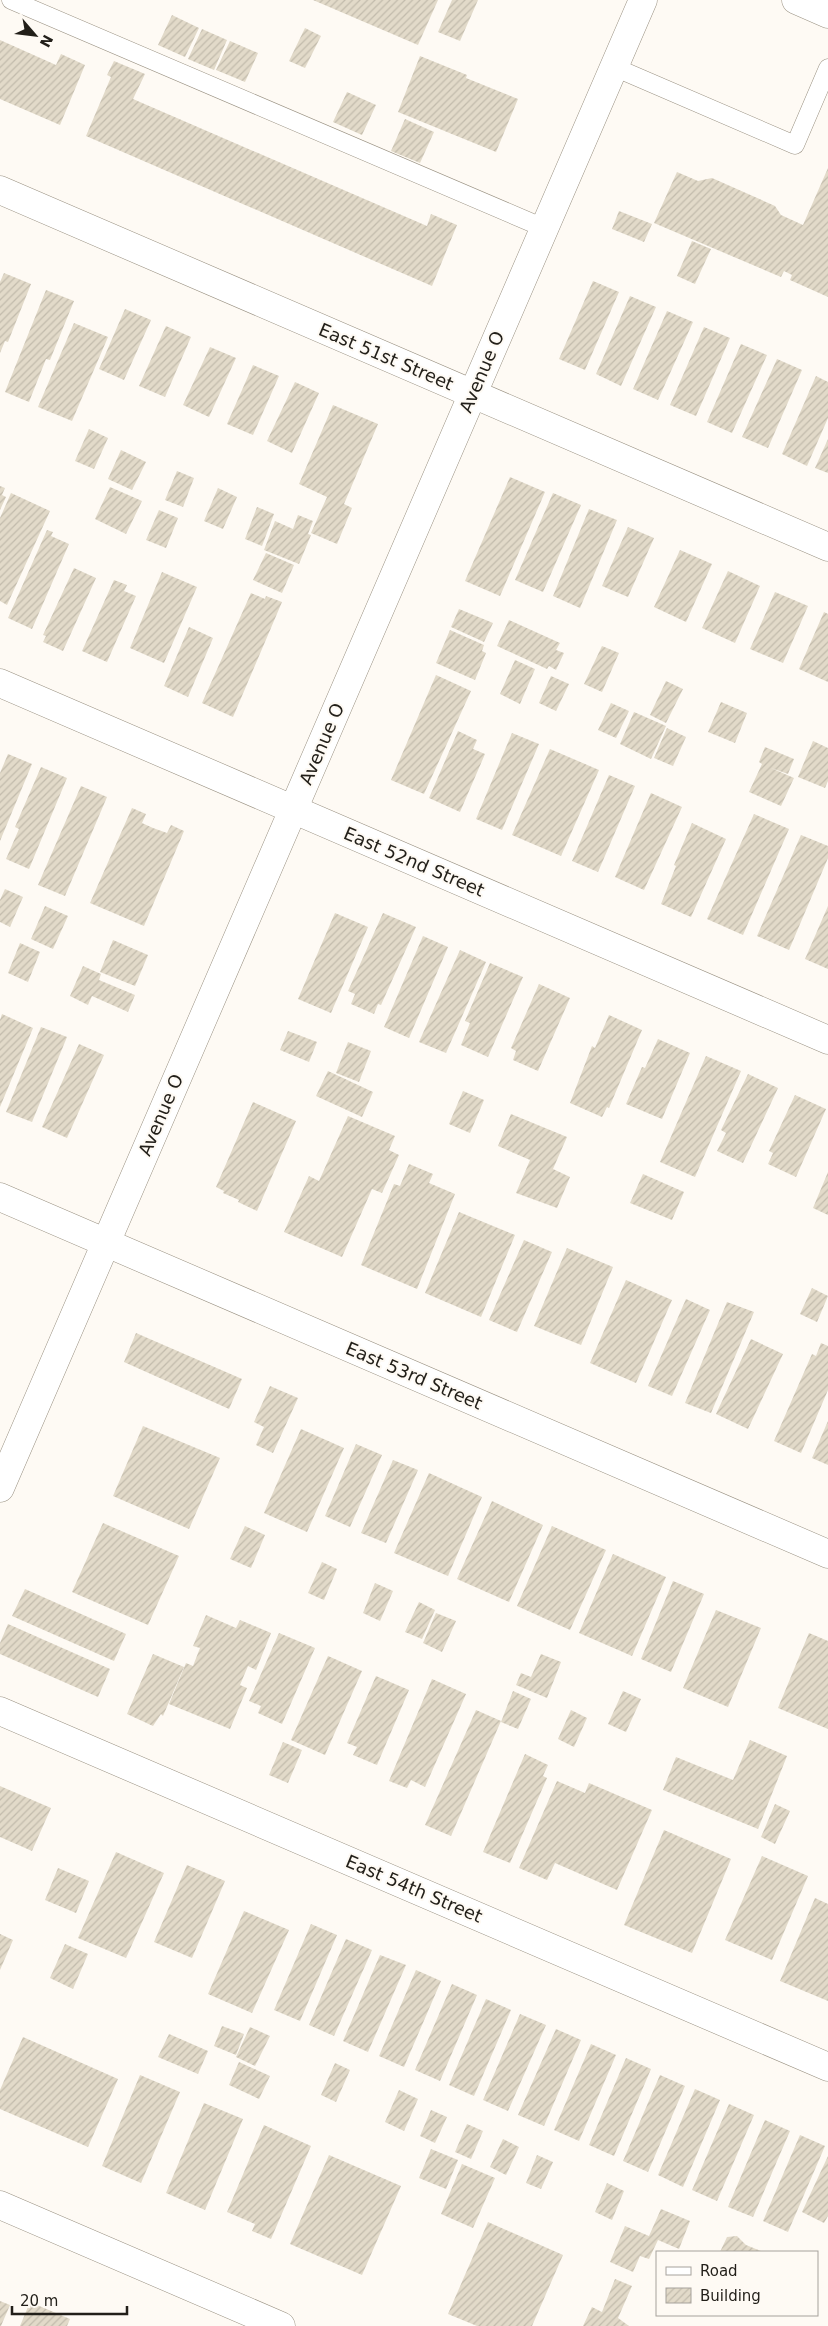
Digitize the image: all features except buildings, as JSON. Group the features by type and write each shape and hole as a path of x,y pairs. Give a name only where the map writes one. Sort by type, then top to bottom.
{"street":[{"name":"Avenue O","path":"0,1488 643,0"},
{"path":"796,0 828,14"},
{"name":"East 51st Street","path":"0,190 828,547"},
{"name":"East 52nd Street","path":"0,683 828,1040"},
{"name":"East 53rd Street","path":"0,1197 828,1554"},
{"name":"East 54th Street","path":"0,1711 828,2067"},
{"path":"0,2205 281,2326"}],"lane":[{"path":"11,0 544,228"},
{"path":"614,67 795,145 828,68"}]}
